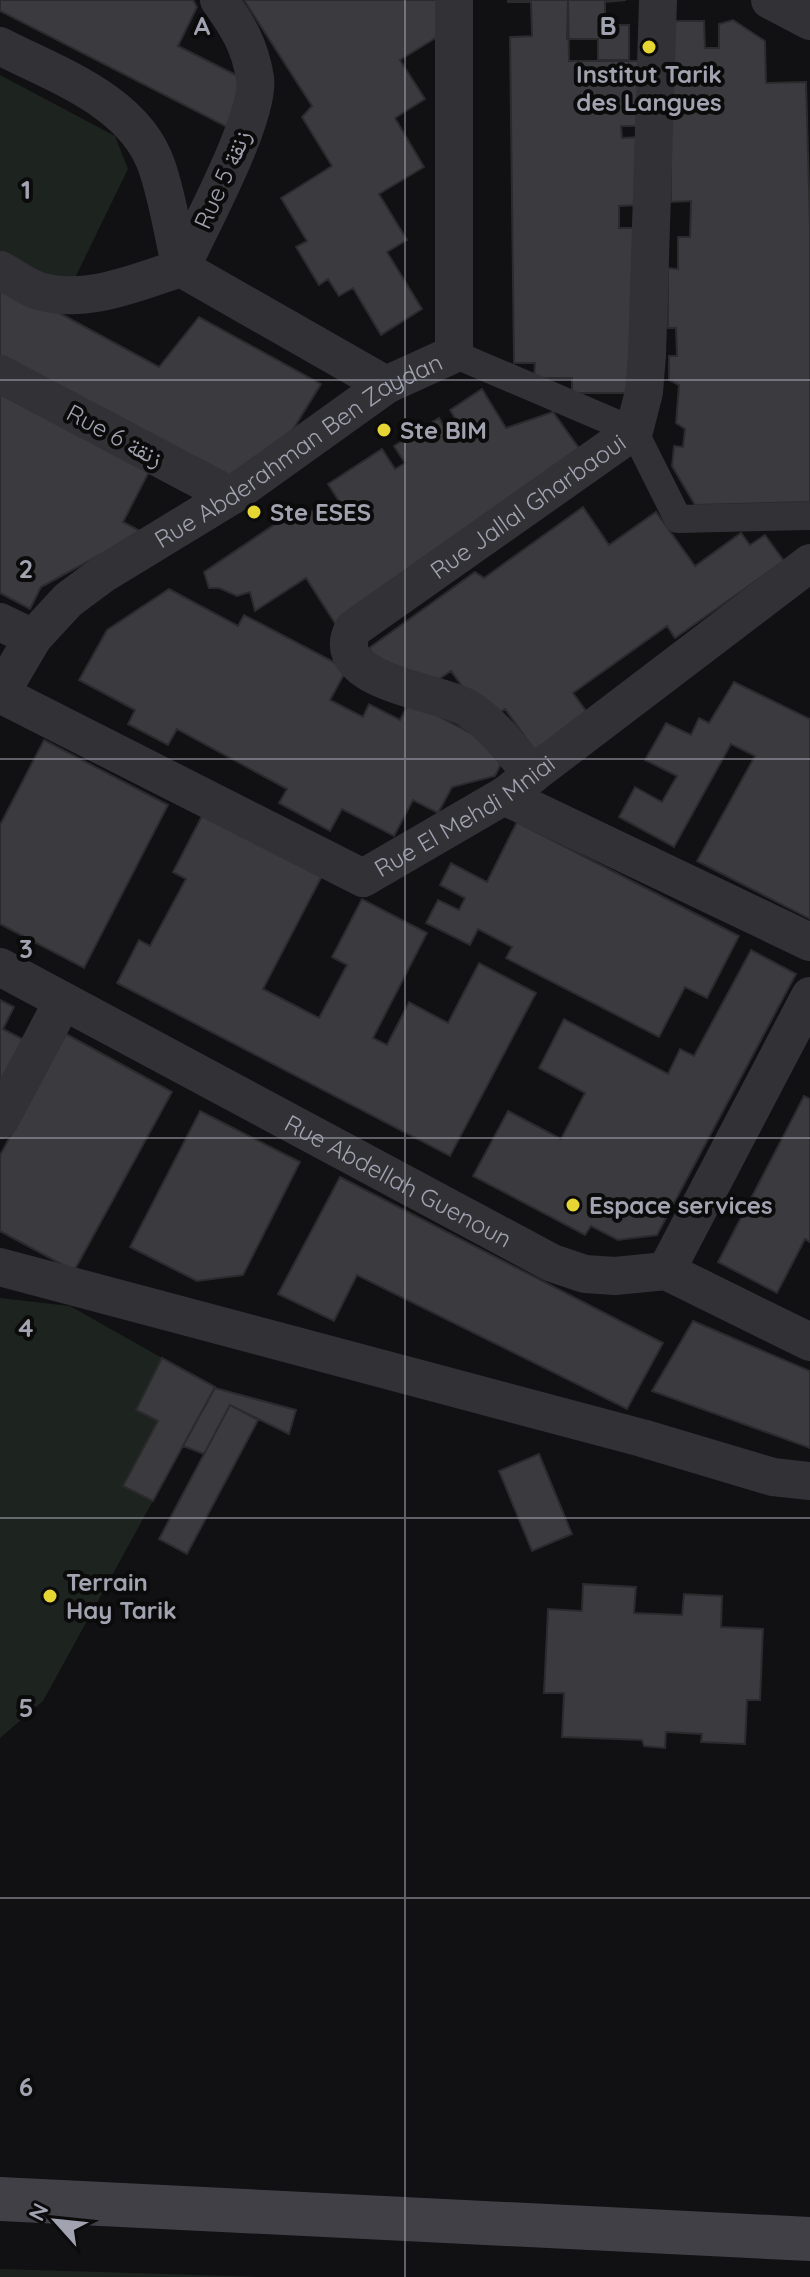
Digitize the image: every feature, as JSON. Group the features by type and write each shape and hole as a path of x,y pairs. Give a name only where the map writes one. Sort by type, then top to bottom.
{"main road":[{"path":"0,2199 810,2239"}],"street":[{"name":"Rue 5 زنقة","path":"181,268 248,123 256,81 243,33 219,0"},
{"name":"Rue Abderahman Ben Zaydan","path":"0,694 16,630 231,496 386,385 454,354 454,0"},
{"name":"Rue Jallal Gharbaoui","path":"518,785 507,744 468,708 375,676 355,662 350,654 349,638 353,629 634,431 644,392 647,355 658,0"},
{"path":"770,0 810,21"},
{"path":"0,46 105,101 129,122 156,165 181,268 386,385"},
{"path":"0,270 38,291 70,295 98,294 181,268"},
{"path":"454,354 634,431 678,519 810,516"},
{"name":"Rue 6 زنقة","path":"0,374 231,496"},
{"name":"Rue El Mehdi Mniai","path":"0,694 363,878 518,785 810,563"},
{"path":"518,785 810,942"},
{"name":"Rue Abdellah Guenoun","path":"0,967 552,1263 585,1274 615,1276 666,1271"},
{"path":"810,996 666,1271 810,1342"},
{"path":"0,1120 63,1001"},
{"path":"0,1267 642,1438 773,1477 810,1481"}],"shaded area":[{"path":"0,75 115,136 128,169 72,284 0,259"},
{"name":"Terrain Hay Tarik","path":"0,1298 70,1306 215,1388 43,1701 0,1738"},
{"path":"0,2269 261,2277 0,2277"}],"building":[{"path":"0,0 193,0 197,7 178,46 250,82 227,127 0,11"},
{"path":"244,0 443,0 442,34 400,60 425,99 395,118 424,167 379,194 407,240 387,252 422,309 381,335 353,288 339,296 328,279 319,285 296,247 307,241 281,198 332,166 302,117 312,106"},
{"path":"508,0 568,0 569,61 646,61 646,126 621,126 622,138 640,137 641,205 619,206 619,228 644,228 637,393 572,393 572,378 534,378 535,363 514,363 510,37 532,36 531,2"},
{"path":"568,0 626,0 605,2 605,25 629,25 629,60 598,60 598,39 567,39"},
{"path":"733,20 765,41 766,83 806,82 810,225 810,502 695,505 672,466 674,446 683,447 685,429 676,423 679,385 669,380 669,356 677,356 676,328 668,328 668,268 678,269 678,237 690,237 691,201 671,202 671,21 704,21 705,48 719,48 719,24"},
{"path":"0,281 159,367 199,317 321,384 292,431 228,479 0,360"},
{"path":"0,385 152,466 123,522 142,532 41,587 30,609 0,593"},
{"path":"482,389 506,428 553,412 589,462 340,631 306,578 255,611 250,592 237,596 219,588 209,588 204,572 302,506 308,514 326,502 335,510 342,506 328,484 382,449 395,469 405,463 394,446 439,418 449,435 461,428 450,410"},
{"path":"583,507 609,545 656,512 695,566 741,533 750,545 765,535 784,561 675,638 667,626 573,693 589,715 536,752 505,709 487,721 451,671 422,691 394,683 369,648 475,572 484,578"},
{"path":"169,589 238,626 244,615 347,669 330,700 363,717 369,704 400,720 410,701 507,752 495,776 452,787 438,813 413,800 394,836 342,809 330,831 279,803 287,789 177,729 168,745 128,724 135,710 79,680 107,630"},
{"path":"734,682 810,719 810,919 697,861 755,756 731,744 674,847 619,817 635,787 662,802 677,776 645,760 666,723 691,735 699,718 709,723"},
{"path":"44,740 168,805 84,968 0,924 0,825"},
{"path":"203,814 322,876 263,989 319,1018 347,965 332,957 362,899 427,933 373,1038 387,1045 409,1002 448,1023 479,963 536,993 450,1156 117,983 139,940 150,946 186,879 173,872"},
{"path":"517,822 739,936 707,998 685,987 659,1037 506,958 512,947 478,929 470,945 426,923 438,900 459,910 465,898 440,885 451,863 487,882"},
{"path":"751,950 796,974 657,1235 618,1240 591,1226 585,1235 473,1176 508,1111 561,1139 585,1093 539,1068 564,1019 668,1074 680,1049 694,1056"},
{"path":"0,1000 14,1007 3,1029 26,1041 0,1094"},
{"path":"66,1034 172,1092 74,1271 0,1231 0,1155"},
{"path":"804,1096 810,1099 810,1242 805,1239 777,1293 718,1262"},
{"path":"200,1111 300,1162 243,1275 197,1281 130,1247"},
{"path":"340,1177 663,1343 627,1409 357,1275 334,1321 278,1294"},
{"path":"693,1321 810,1371 810,1448 652,1391"},
{"path":"162,1358 215,1387 153,1501 123,1486 158,1421 136,1410"},
{"path":"215,1388 296,1410 289,1434 230,1405 204,1454 183,1446"},
{"path":"230,1405 258,1420 187,1554 159,1539"},
{"path":"539,1454 572,1534 532,1551 499,1471"},
{"path":"583,1584 636,1587 634,1613 682,1615 684,1594 722,1596 721,1627 763,1629 760,1700 747,1700 745,1744 701,1742 702,1734 666,1732 665,1748 644,1746 642,1740 562,1737 564,1693 544,1693 548,1609 582,1611"}],"place":[{"name":"Institut Tarik des Langues","path":"649,47"},
{"name":"Ste BIM","path":"384,430"},
{"name":"Ste ESES","path":"254,512"},
{"name":"Espace services","path":"573,1205"},
{"name":"Terrain Hay Tarik","path":"50,1596"}]}
